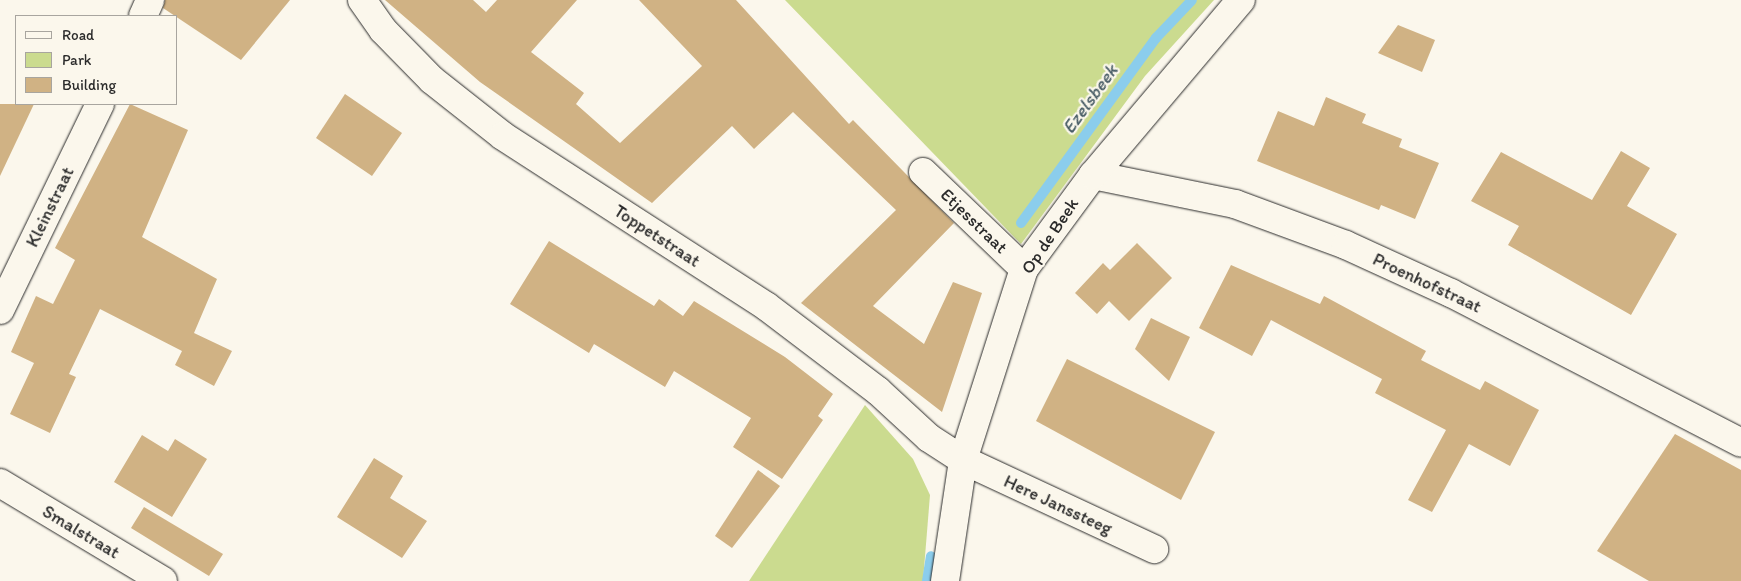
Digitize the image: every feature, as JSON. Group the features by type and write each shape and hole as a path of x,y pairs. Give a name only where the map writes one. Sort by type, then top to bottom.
{"street":[{"path":"142,15 150,0"},
{"name":"Toppetstraat","path":"362,0 383,30 432,80 503,136 766,306 963,460"},
{"name":"Op de Beek","path":"945,581 963,460 1024,269 1093,175 1241,0"},
{"name":"Kleinstraat","path":"0,310 100,105"},
{"name":"Etjesstraat","path":"923,172 1024,269"},
{"name":"Proenhofstraat","path":"1093,175 1236,204 1346,245 1452,293 1741,443"},
{"name":"Here Janssteeg","path":"963,460 1154,549"},
{"name":"Smalstraat","path":"0,483 163,581"}],"green space":[{"path":"785,0 1214,0 1145,76 1021,244"},
{"path":"865,405 913,459 930,495 923,581 749,581"}],"building":[{"path":"165,0 290,0 241,60 178,18 178,15 174,15 163,8"},
{"path":"385,0 473,0 486,12 497,0 577,0 531,52 584,93 576,104 620,143 702,66 639,0 736,0 849,124 853,120 954,223 873,306 924,344 953,282 982,293 942,412 801,303 896,210 793,112 754,149 732,126 652,203 480,82"},
{"path":"1398,25 1435,40 1422,72 1378,53"},
{"path":"345,94 402,133 372,176 316,138"},
{"path":"1326,97 1366,114 1362,123 1402,139 1399,147 1439,163 1415,219 1381,205 1379,210 1257,161 1278,111 1314,126"},
{"path":"0,104 34,105 0,176"},
{"path":"129,105 188,130 142,237 217,279 194,333 232,351 214,386 175,365 182,351 100,309 69,374 76,377 50,433 10,414 34,363 11,352 36,296 53,304 75,260 55,248"},
{"path":"1621,151 1650,168 1627,206 1677,234 1631,315 1508,245 1519,226 1471,201 1501,152 1592,200"},
{"path":"549,241 654,306 659,299 683,316 694,301 785,357 833,394 818,416 823,420 782,479 733,447 751,418 674,371 665,387 594,344 589,353 510,304"},
{"path":"1137,243 1172,278 1129,321 1109,301 1097,314 1075,293 1103,263 1110,270"},
{"path":"1231,265 1320,304 1324,296 1426,351 1421,360 1480,390 1485,381 1539,410 1510,466 1469,444 1432,512 1408,500 1446,430 1375,393 1382,379 1271,320 1252,356 1199,328"},
{"path":"1151,318 1190,337 1169,381 1135,349"},
{"path":"1067,359 1215,432 1181,500 1036,421"},
{"path":"1675,434 1741,470 1741,581 1649,581 1597,551"},
{"path":"142,435 168,451 175,439 207,459 172,517 114,482"},
{"path":"374,458 403,476 390,498 427,521 402,558 337,517"},
{"path":"758,470 780,486 732,548 715,536"},
{"path":"144,507 223,554 209,576 131,528"}],"waterway":[{"name":"Ezelsbeek","path":"1021,223 1156,38 1192,0"},
{"name":"Ezelsbeek","path":"927,581 931,556"}]}
